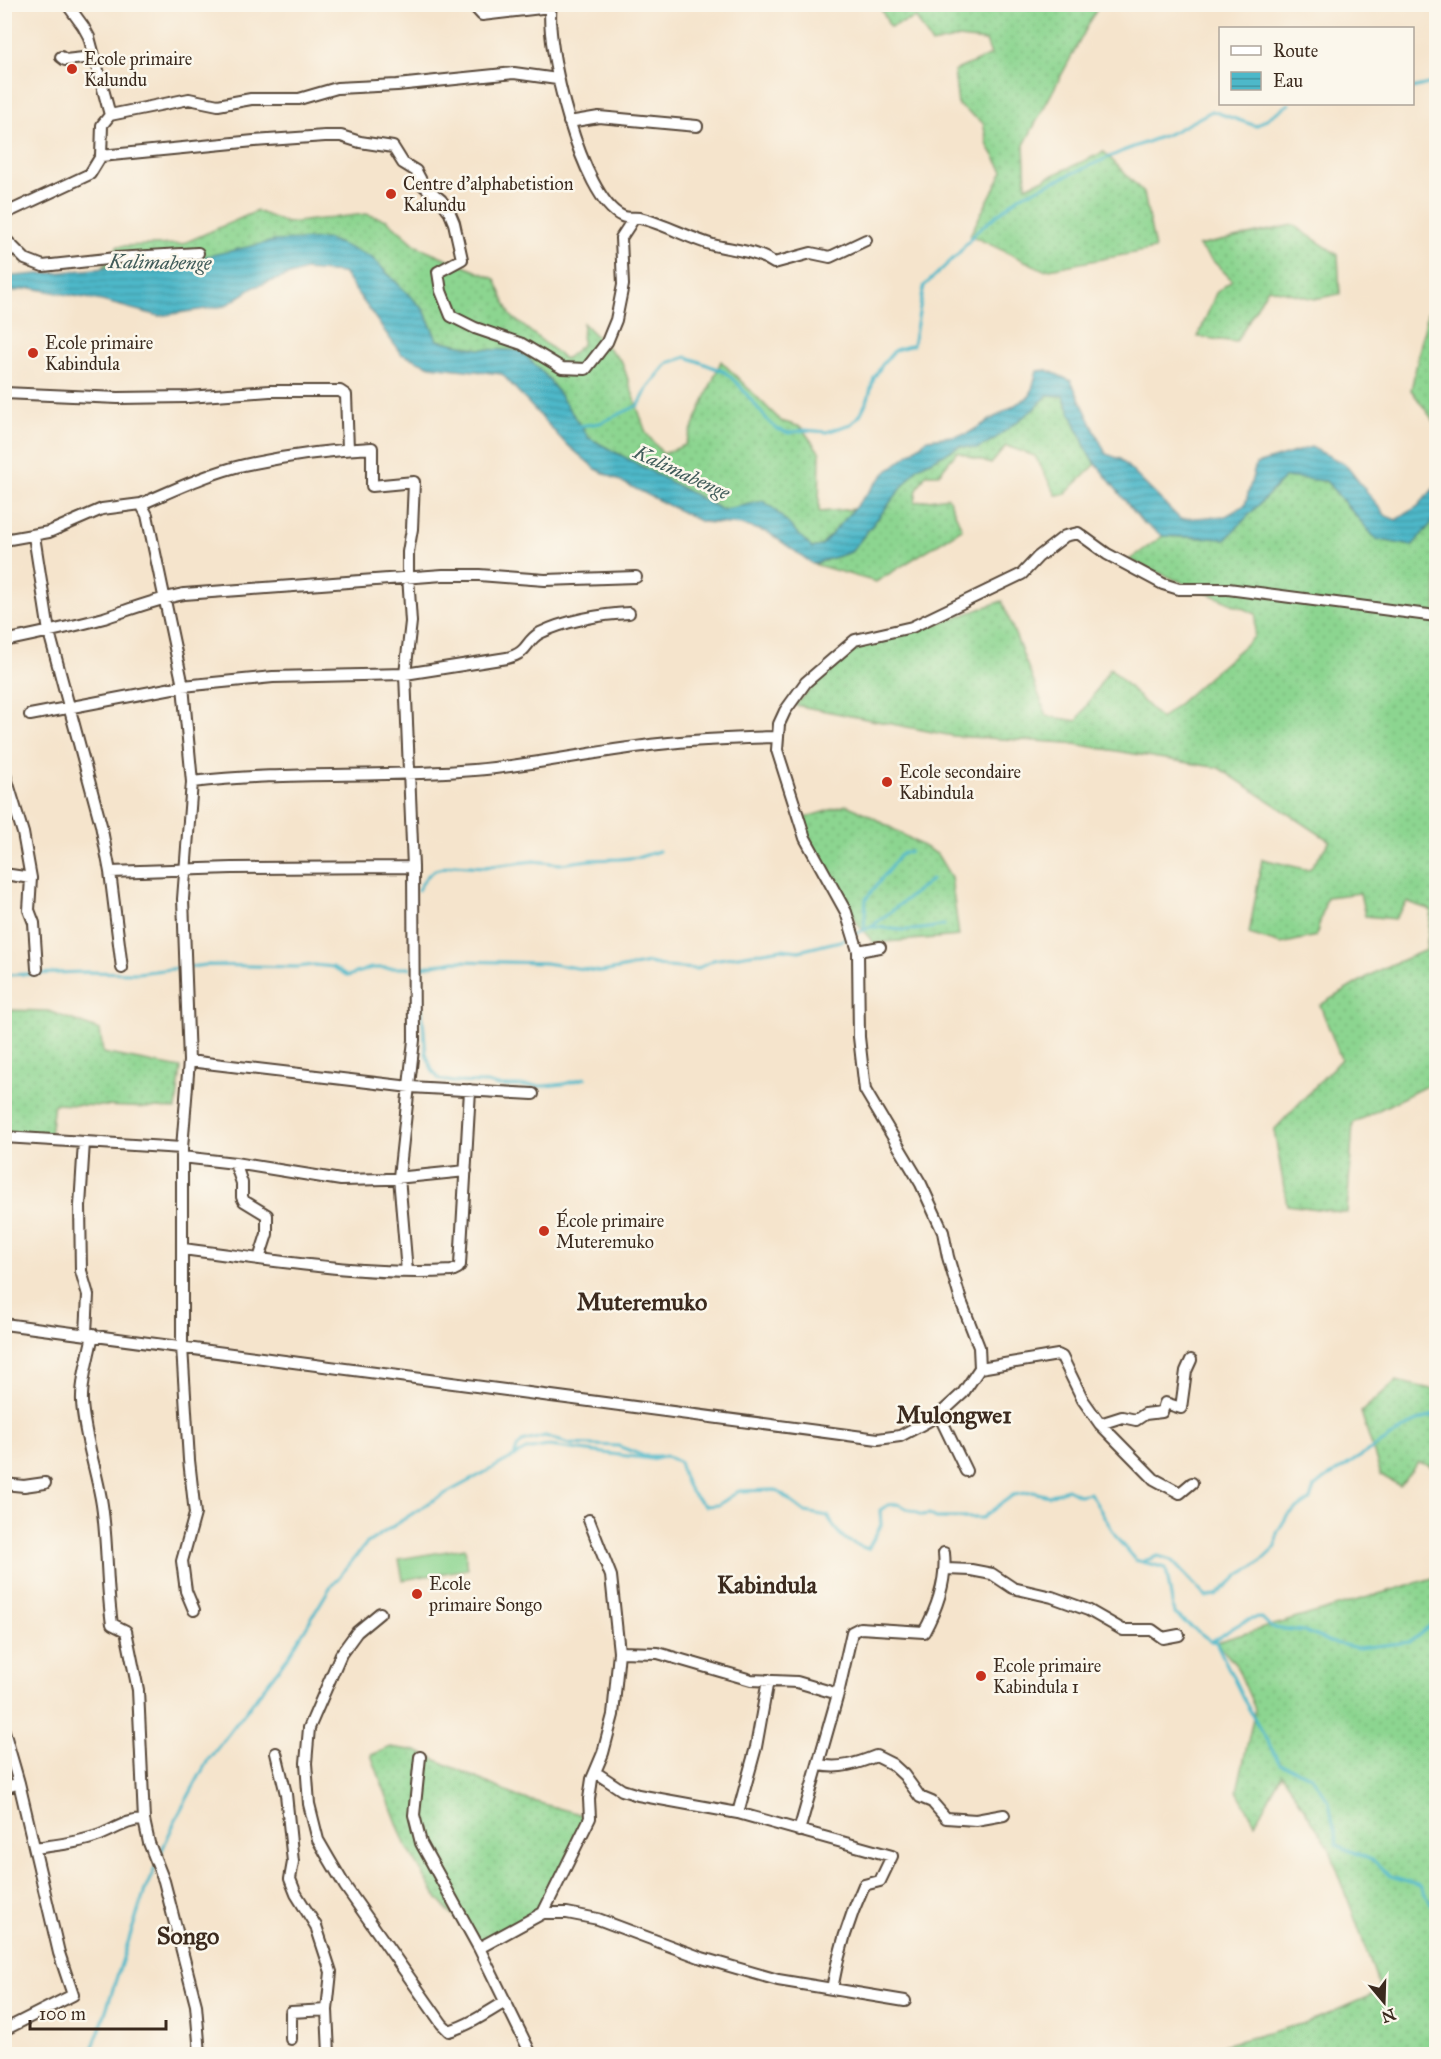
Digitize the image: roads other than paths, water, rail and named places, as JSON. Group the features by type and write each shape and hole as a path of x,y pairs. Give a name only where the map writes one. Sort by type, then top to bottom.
{"street":[{"path":"67,4 83,26 110,115"},
{"path":"472,4 482,15 551,6 551,32 557,79 569,122 597,190 609,207 623,217 634,218 712,245 766,257 774,263 811,253 830,257 867,240"},
{"path":"61,57 65,60 93,57"},
{"path":"4,214 90,174 101,156 102,125 110,115 189,99 218,105 251,99 299,99 337,88 514,73 557,79"},
{"path":"569,122 599,117 698,126"},
{"path":"101,156 325,136 340,136 360,142 393,147 403,163 416,171 424,186 441,200 454,223 462,259 438,272 441,291 451,316 475,328 522,344 562,368 586,369 608,342 616,320 623,285 621,238 634,218"},
{"path":"4,238 25,258 43,266 116,258 198,253"},
{"path":"4,393 118,398 188,397 270,391 340,391 346,395 348,449"},
{"path":"4,540 49,532 102,509 141,504 243,465 348,449 372,448 372,486 414,482 408,577 411,622 405,674 413,867 414,1040 399,1177 407,1272"},
{"path":"141,504 147,515 183,686 192,782 183,899 189,1061 182,1153 182,1347 195,1514 182,1561 186,1591 194,1610"},
{"path":"4,1324 878,1439 900,1436 939,1415 963,1393 980,1368 979,1347 961,1301 943,1232 921,1184 865,1090 859,1037 858,951 846,912 805,838 777,750 779,724 785,711 806,682 855,640 912,627 1022,574 1038,556 1065,536 1078,533 1107,554 1163,584 1179,589 1228,589 1437,616"},
{"path":"34,536 50,632 92,784 110,872 122,968"},
{"path":"4,641 50,632 184,594 257,587 344,584 408,577 479,575 545,580 636,577"},
{"path":"30,715 183,686 292,676 405,674 516,656 522,653 538,634 550,629 592,618 629,612"},
{"path":"192,782 233,777 410,773 509,767 668,743 720,738 777,737"},
{"path":"4,771 24,833 31,878 29,910 34,923 37,969"},
{"path":"110,872 413,867"},
{"path":"4,874 31,878"},
{"path":"858,951 880,947"},
{"path":"189,1061 410,1087 533,1094"},
{"path":"183,1249 356,1270 452,1271 460,1265 470,1090"},
{"path":"4,1137 84,1142 182,1153 341,1179 466,1171"},
{"path":"84,1142 80,1206 81,1271 88,1295 90,1334 82,1401 85,1426 102,1504 112,1624 126,1631 138,1690 144,1820 148,1843 160,1871 196,2005 200,2055"},
{"path":"235,1163 242,1183 244,1201 267,1215 267,1234 259,1259"},
{"path":"980,1368 1058,1355 1062,1357 1083,1400 1100,1424 1144,1470 1164,1486 1180,1493 1192,1483"},
{"path":"1100,1424 1122,1417 1136,1420 1145,1414 1161,1412 1165,1403 1181,1408 1183,1386 1191,1360"},
{"path":"939,1415 966,1471"},
{"path":"4,1484 24,1486 45,1483"},
{"path":"543,1913 590,1818 590,1790 603,1754 613,1715 619,1652 611,1576 589,1520"},
{"path":"799,1831 838,1694 852,1632 855,1629 924,1632 935,1613 946,1569 944,1553"},
{"path":"946,1569 992,1574 1014,1588 1052,1597 1088,1610 1123,1630 1152,1630 1163,1638 1179,1635"},
{"path":"380,1613 357,1632 341,1654 309,1728 306,1780 313,1825 318,1840 345,1886 449,2031 476,2020 505,2002"},
{"path":"619,1652 658,1653 751,1680 797,1682 838,1694"},
{"path":"738,1813 756,1747 768,1680"},
{"path":"4,1731 19,1783 59,1953 73,1995 4,2030"},
{"path":"276,1753 286,1794 292,1862 290,1879 296,1894 316,1926 331,1972 327,2010 329,2055"},
{"path":"819,1765 850,1766 876,1756 892,1764 920,1797 932,1802 946,1818 976,1820 1004,1815"},
{"path":"420,1757 414,1815 421,1843 478,1948 531,2055"},
{"path":"595,1772 622,1790 638,1795 738,1813 892,1856 880,1881 864,1885 852,1911 836,1965 832,1989"},
{"path":"4,1788 19,1783"},
{"path":"35,1848 82,1840 100,1835 133,1820 144,1820"},
{"path":"478,1948 543,1913 567,1913 598,1919 702,1959 778,1980 905,2001"},
{"path":"291,2039 291,2012 327,2010"}],"water":[{"path":"328,239 371,257 424,310 437,340 479,349 521,351 548,378 589,438 722,510 763,501 774,509 812,548 821,546 885,473 928,439 967,434 1030,396 1037,371 1047,370 1071,381 1106,454 1120,459 1180,519 1226,516 1245,505 1256,464 1311,447 1345,464 1386,516 1396,520 1417,507 1436,486 1436,518 1412,546 1376,539 1326,481 1285,477 1226,539 1163,536 1142,522 1089,455 1063,396 1048,395 1034,409 993,440 977,449 960,446 918,467 851,552 813,564 769,533 742,525 702,522 596,469 564,442 502,374 430,366 401,354 343,273 305,270 254,287 225,306 159,316 102,301 31,288 5,293 5,277 186,261 274,241"}],"waterway":[{"path":"1414,88 1436,82"},
{"path":"579,426 600,423 639,405 648,387 668,363 687,357 725,372 777,429 789,433 805,430 827,432 851,424 860,415 868,399 874,378 882,365 895,350 913,345 924,286 958,254 976,232 1019,197 1123,151 1171,133 1212,111 1256,126 1288,105"},
{"path":"418,890 426,877 435,870 454,865 484,867 534,861 560,864 640,857 659,851"},
{"path":"864,930 866,899 900,855 910,851"},
{"path":"417,968 455,961 545,963 602,972 649,963 666,967 697,969 713,960 782,949 799,951 840,941 871,927 931,880"},
{"path":"872,927 911,930 944,925"},
{"path":"419,950 426,1053 432,1070 439,1079 498,1086 544,1086 564,1084 585,1078"},
{"path":"4,975 83,972 137,973 206,965 298,967 314,965 333,967 348,976 371,968 410,968"},
{"path":"1144,1561 1158,1556 1171,1560 1206,1597 1216,1596 1276,1547 1277,1533 1287,1516 1310,1500 1314,1488 1413,1423 1436,1414"},
{"path":"514,1457 522,1442 545,1436 569,1444 618,1446 644,1456 660,1456"},
{"path":"158,1859 176,1819 208,1760 290,1654 329,1589 366,1544 430,1502 526,1450 548,1446 651,1459 666,1456 679,1462 688,1487 705,1506 718,1505 739,1491 776,1490 805,1512 828,1516 844,1538 868,1549 881,1525 880,1510 888,1505 897,1504 922,1515 929,1514 936,1518 982,1518 1013,1495 1033,1492 1049,1496 1067,1489 1079,1495 1090,1493 1119,1541 1135,1560 1166,1568 1174,1614 1211,1641 1216,1642 1245,1702 1280,1764 1311,1776 1329,1802 1337,1845 1374,1861 1391,1877 1420,1886 1436,1911"},
{"path":"1211,1641 1247,1620 1262,1618 1272,1628 1304,1631 1330,1642 1358,1648 1410,1642 1436,1621"},
{"path":"90,2054 145,1890 155,1868"}],"place":[{"name":"Ecole primaire Kalundu","path":"72,69"},
{"name":"Centre d'alphabetistion Kalundu","path":"391,194"},
{"name":"Ecole primaire Kabindula","path":"33,353"},
{"name":"Ecole secondaire Kabindula","path":"887,782"},
{"name":"École primaire Muteremuko","path":"544,1231"},
{"name":"Ecole primaire Songo","path":"417,1594"},
{"name":"Ecole primaire Kabindula 1","path":"981,1676"}],"district":[{"name":"Muteremuko","path":"642,1302"},
{"name":"Mulongwe1","path":"954,1415"},
{"name":"Kabindula","path":"767,1585"},
{"name":"Songo","path":"188,1936"}],"water label":[{"name":"Kalimabenge","path":"160,262"},
{"name":"Kalimabenge","path":"682,472"}]}
